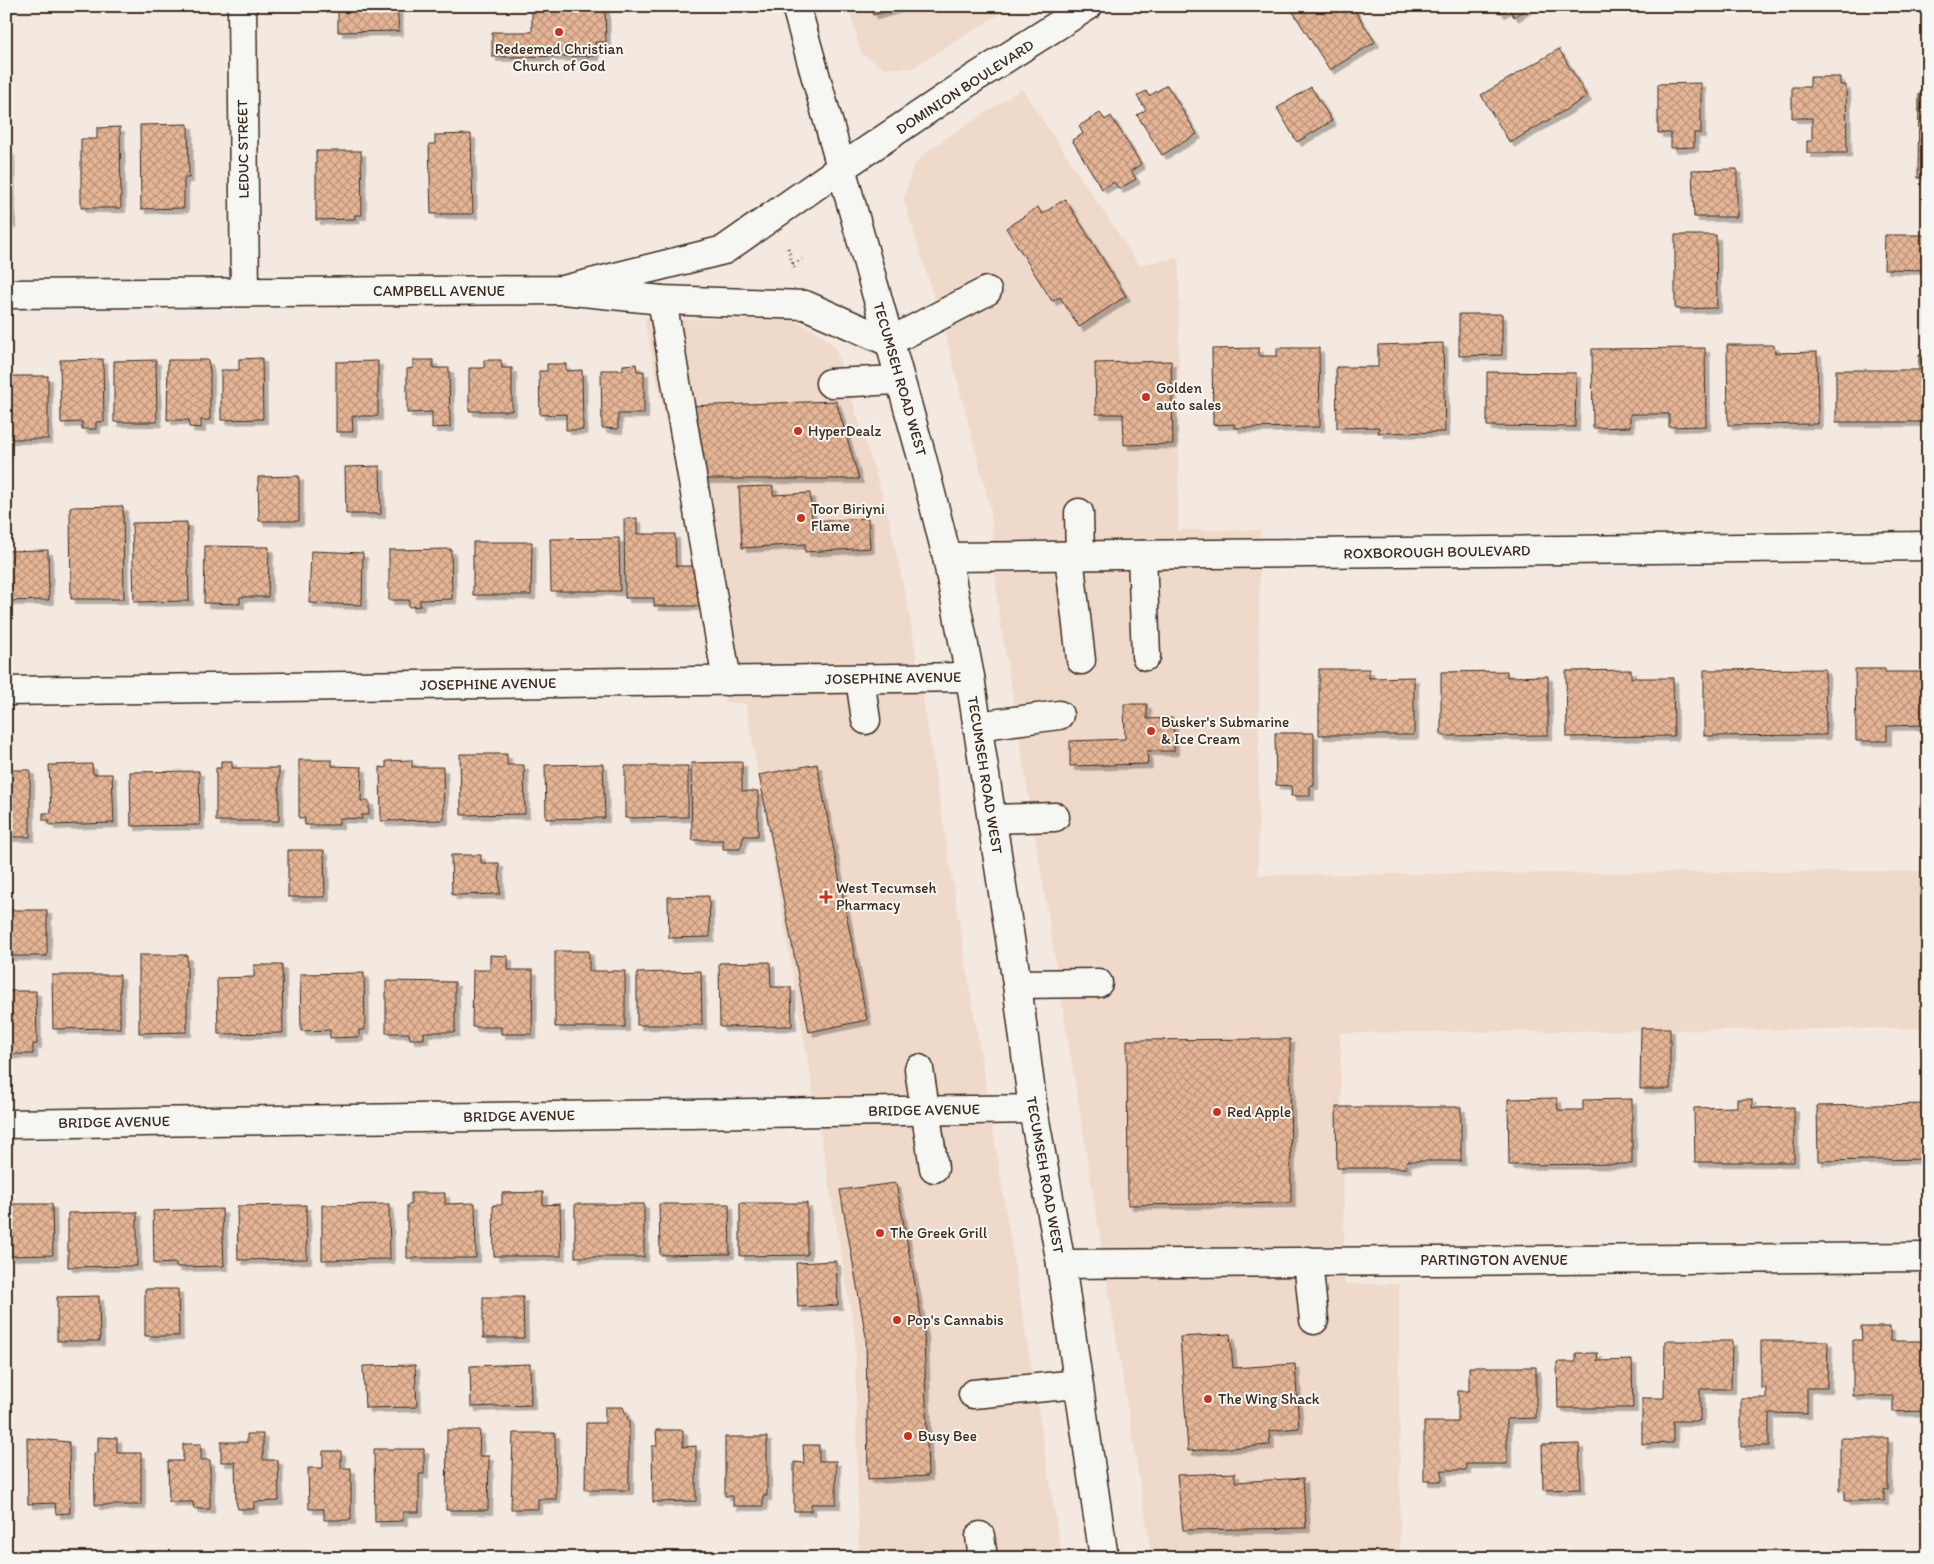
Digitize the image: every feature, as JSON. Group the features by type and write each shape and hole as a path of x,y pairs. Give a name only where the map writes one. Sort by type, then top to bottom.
{"street":[{"name":"LEDUC STREET","path":"242,6 245,292"},
{"name":"TECUMSEH ROAD WEST","path":"796,6 921,454 946,557 970,677 1017,984 1032,1109 1061,1264 1104,1558"},
{"name":"DOMINION BOULEVARD","path":"841,168 973,79 1063,14 1088,6"},
{"name":"CAMPBELL AVENUE","path":"6,294 563,290 724,250 841,168"},
{"path":"563,290 662,300 805,305 889,342 987,291"},
{"path":"662,300 726,681"},
{"path":"830,383 900,380"},
{"path":"1079,513 1074,556 1081,660"},
{"name":"ROXBOROUGH BOULEVARD","path":"946,557 1928,546"},
{"path":"1142,555 1146,656"},
{"name":"JOSEPHINE AVENUE","path":"6,691 970,677"},
{"path":"860,679 866,720"},
{"path":"978,726 1059,715"},
{"path":"992,819 1055,817"},
{"path":"1017,984 1098,983"},
{"path":"919,1070 934,1168"},
{"name":"BRIDGE AVENUE","path":"6,1124 1032,1109"},
{"name":"PARTINGTON AVENUE","path":"1061,1264 1928,1257"},
{"path":"1308,1261 1314,1320"},
{"path":"973,1394 1078,1384"}],"path":[{"path":"793,264 802,258"}],"shaded area":[{"path":"848,6 1013,6 912,68 884,68 861,53"},
{"path":"1022,89 1139,265 1179,257 1178,530 1260,530 1258,875 1928,871 1928,1028 1340,1033 1345,1284 1399,1284 1400,1558 1152,1558 998,607 991,511 947,340 904,200 913,166 930,149"},
{"path":"644,318 793,320 815,330 835,347 886,506 909,612 1062,1558 859,1558 855,1334 746,704 725,702"}],"building":[{"path":"338,6 397,6 399,31 338,32"},
{"name":"Redeemed Christian Church of God","path":"532,6 605,6 606,42 595,42 595,56 492,57 492,32 532,32"},
{"path":"870,6 905,6 873,15"},
{"path":"1295,6 1352,6 1375,42 1330,70 1291,9"},
{"path":"1496,6 1531,6 1514,17 1509,8 1500,13"},
{"path":"1559,49 1587,97 1510,143 1481,95"},
{"path":"1810,77 1840,77 1840,85 1846,85 1847,153 1807,153 1807,141 1812,141 1812,118 1792,118 1792,87 1810,87"},
{"path":"1701,83 1701,133 1694,133 1694,147 1671,148 1671,133 1658,133 1658,84"},
{"path":"1167,85 1197,134 1162,155 1137,115 1146,110 1137,96 1146,91 1149,96"},
{"path":"1311,87 1332,121 1297,142 1277,108"},
{"path":"1919,94 1928,94 1928,178 1918,178"},
{"path":"1100,113 1105,120 1111,116 1141,164 1131,171 1136,179 1119,189 1114,182 1102,189 1072,140 1083,134 1079,126"},
{"path":"188,124 189,178 184,178 184,208 141,209 140,125"},
{"path":"120,127 121,208 81,208 81,139 97,139 97,128"},
{"path":"471,134 473,214 431,214 429,144 435,144 435,135"},
{"path":"6,151 10,151 11,223 6,223"},
{"path":"316,151 361,151 362,215 355,215 355,219 316,220"},
{"path":"1737,169 1737,217 1694,217 1692,170"},
{"path":"1065,199 1126,296 1079,327 1060,297 1052,301 1006,228 1038,207 1042,214"},
{"path":"1675,235 1716,235 1717,308 1675,309"},
{"path":"1885,235 1928,235 1928,270 1884,269"},
{"path":"1459,314 1502,314 1502,355 1459,356"},
{"path":"1443,343 1445,432 1378,433 1379,427 1337,428 1336,367 1378,367 1378,345"},
{"path":"1727,345 1774,345 1775,353 1817,352 1818,424 1728,425"},
{"path":"1259,348 1259,356 1277,356 1277,348 1319,348 1320,427 1234,428 1234,424 1213,425 1212,349"},
{"path":"1705,348 1706,426 1669,427 1669,414 1630,414 1630,427 1593,428 1592,349"},
{"path":"1919,355 1928,355 1928,422 1836,422 1836,370 1919,370"},
{"path":"262,358 263,419 221,420 221,370 239,370 239,359"},
{"path":"103,359 104,422 96,422 96,429 82,429 82,422 61,423 60,360"},
{"path":"156,360 157,422 114,422 114,361"},
{"path":"168,360 208,360 210,371 210,420 201,420 201,428 189,427 189,420 167,420"},
{"path":"413,360 433,360 433,368 449,368 450,427 432,428 432,412 407,413 407,369 413,368"},
{"path":"484,360 501,360 502,368 512,368 512,411 469,411 469,368 484,368"},
{"path":"378,361 378,416 352,416 353,432 336,432 336,362"},
{"path":"1171,361 1173,444 1124,445 1123,414 1096,414 1095,363"},
{"path":"547,364 566,364 566,371 582,370 583,430 566,430 566,414 540,415 539,371 547,371"},
{"path":"636,364 637,371 644,371 644,414 618,414 618,429 602,428 601,370 623,370 623,365"},
{"path":"1487,372 1576,373 1575,427 1487,426"},
{"path":"6,376 48,376 48,439 6,439"},
{"path":"836,401 859,479 702,479 686,406"},
{"path":"380,466 381,514 346,514 345,467"},
{"path":"299,476 299,521 259,521 258,477"},
{"path":"773,486 773,495 810,493 812,521 868,518 870,548 805,552 805,544 742,548 739,487"},
{"path":"123,506 124,599 71,599 70,507"},
{"path":"637,518 637,534 675,534 676,566 696,566 704,606 654,606 654,598 625,598 624,519"},
{"path":"187,522 189,601 134,602 132,523"},
{"path":"619,538 620,591 551,591 550,539"},
{"path":"473,542 532,542 531,595 473,595"},
{"path":"205,546 269,547 268,597 240,597 240,604 204,603"},
{"path":"451,549 452,599 420,600 420,606 409,607 409,600 389,600 389,550"},
{"path":"48,550 49,600 6,601 6,551"},
{"path":"311,551 363,553 362,605 309,603"},
{"path":"1319,669 1369,669 1369,678 1414,677 1414,735 1319,735"},
{"path":"1825,669 1826,735 1704,736 1704,670"},
{"path":"1855,669 1885,669 1885,672 1928,672 1928,725 1887,726 1887,741 1856,741"},
{"path":"1631,670 1631,678 1673,678 1674,736 1567,737 1566,671"},
{"path":"1507,671 1507,677 1548,676 1548,735 1441,736 1441,672"},
{"path":"1124,704 1147,704 1147,719 1173,718 1174,751 1147,751 1148,764 1070,766 1070,741 1125,739"},
{"path":"1275,733 1314,733 1314,785 1310,785 1310,796 1291,796 1292,786 1276,785"},
{"path":"460,754 507,754 507,765 524,765 525,814 461,815"},
{"path":"299,760 332,760 332,766 362,767 361,801 369,801 369,815 361,815 362,819 339,818 339,825 305,825 305,818 299,818"},
{"path":"412,760 412,767 443,767 444,820 381,821 380,767 386,768 386,761"},
{"path":"221,761 232,761 232,768 279,768 279,821 216,821 216,768 221,768"},
{"path":"742,762 742,791 758,791 758,836 744,836 740,849 723,849 723,840 692,840 691,763"},
{"path":"92,764 93,774 112,774 114,823 50,825 49,820 43,820 43,813 51,813 49,765"},
{"path":"603,764 605,818 546,819 545,765"},
{"path":"817,764 867,1020 809,1032 759,775"},
{"path":"625,766 688,766 688,817 625,818"},
{"path":"6,770 30,770 30,837 6,837"},
{"path":"199,771 200,825 131,826 130,772"},
{"path":"288,850 324,850 325,897 288,897"},
{"path":"451,855 481,855 481,863 499,863 500,894 452,895"},
{"path":"709,896 710,937 669,938 668,897"},
{"path":"9,910 47,910 47,956 9,956"},
{"path":"555,951 589,951 589,971 625,971 625,1027 555,1027"},
{"path":"139,955 187,955 187,1032 139,1033"},
{"path":"490,955 508,956 508,970 533,970 532,1034 501,1034 501,1027 472,1027 473,970 490,970"},
{"path":"770,962 771,987 791,987 792,1026 720,1027 719,963"},
{"path":"254,965 282,965 283,1033 218,1034 217,978 254,977"},
{"path":"701,971 702,1025 637,1025 637,973"},
{"path":"364,973 365,1030 359,1030 359,1037 330,1038 330,1030 301,1031 300,974"},
{"path":"52,975 120,975 120,1028 53,1029"},
{"path":"386,981 455,982 455,1032 424,1032 424,1039 410,1039 409,1033 386,1033"},
{"path":"6,991 36,991 37,1044 33,1044 33,1054 6,1054"},
{"path":"1641,1028 1670,1028 1670,1089 1640,1089"},
{"path":"1290,1039 1291,1203 1128,1205 1127,1040"},
{"path":"1557,1098 1558,1110 1583,1110 1583,1100 1632,1099 1632,1164 1509,1165 1508,1099"},
{"path":"1737,1099 1752,1099 1752,1108 1794,1107 1794,1162 1695,1162 1694,1108 1737,1107"},
{"path":"1928,1104 1928,1159 1818,1161 1817,1106"},
{"path":"1336,1107 1461,1107 1461,1161 1406,1161 1407,1168 1337,1168"},
{"path":"896,1183 924,1332 928,1476 868,1479 866,1337 840,1190"},
{"path":"543,1192 543,1205 560,1204 561,1256 494,1256 493,1205 502,1205 502,1193"},
{"path":"411,1193 445,1193 445,1204 475,1203 476,1258 407,1258 407,1205 411,1205"},
{"path":"740,1203 807,1203 807,1255 740,1256"},
{"path":"6,1204 52,1204 53,1255 6,1256"},
{"path":"389,1204 390,1259 322,1260 322,1205"},
{"path":"575,1204 644,1204 644,1257 575,1257"},
{"path":"659,1204 729,1204 730,1254 660,1255"},
{"path":"306,1205 307,1259 238,1260 237,1206"},
{"path":"222,1209 224,1266 176,1267 176,1263 154,1264 153,1211"},
{"path":"137,1212 137,1266 68,1267 68,1213"},
{"path":"836,1261 838,1305 798,1307 796,1263"},
{"path":"145,1289 178,1289 179,1336 145,1336"},
{"path":"99,1296 100,1341 57,1341 57,1297"},
{"path":"483,1297 523,1297 524,1338 483,1338"},
{"path":"1861,1327 1890,1327 1890,1341 1928,1341 1928,1411 1893,1412 1893,1396 1853,1396 1853,1340 1862,1340"},
{"path":"1230,1334 1233,1368 1295,1364 1299,1428 1269,1431 1270,1445 1188,1451 1180,1337"},
{"path":"1665,1341 1732,1341 1731,1389 1700,1389 1700,1421 1673,1421 1673,1443 1642,1444 1642,1398 1664,1398"},
{"path":"1761,1341 1828,1341 1827,1388 1807,1388 1807,1414 1769,1413 1769,1446 1741,1446 1741,1398 1766,1398 1766,1388 1761,1388"},
{"path":"1576,1353 1598,1353 1597,1361 1632,1360 1633,1408 1558,1408 1557,1362 1576,1362"},
{"path":"530,1364 531,1405 471,1407 470,1366"},
{"path":"415,1365 417,1407 365,1408 363,1366"},
{"path":"1469,1367 1536,1367 1536,1418 1507,1419 1507,1464 1466,1464 1466,1470 1442,1470 1442,1481 1424,1481 1424,1422 1458,1422 1458,1391 1469,1391"},
{"path":"605,1407 623,1407 629,1422 629,1490 585,1490 586,1423 605,1423"},
{"path":"447,1430 480,1430 479,1456 489,1456 488,1510 446,1510"},
{"path":"656,1430 683,1430 683,1447 696,1446 696,1501 653,1502 652,1446 657,1446"},
{"path":"513,1433 555,1433 556,1499 538,1499 538,1509 511,1509"},
{"path":"247,1434 263,1434 263,1460 278,1460 279,1501 254,1502 254,1509 238,1509 236,1502 235,1462 221,1462 221,1442 247,1442"},
{"path":"98,1437 117,1438 117,1453 141,1453 141,1505 95,1505 94,1453 98,1453"},
{"path":"725,1437 767,1437 767,1496 763,1496 763,1506 733,1506 733,1496 725,1496"},
{"path":"27,1438 69,1442 70,1513 56,1514 55,1503 28,1504"},
{"path":"1840,1438 1888,1438 1888,1490 1884,1489 1884,1501 1845,1501 1845,1490 1840,1491"},
{"path":"183,1444 201,1444 201,1460 210,1460 210,1509 194,1509 193,1502 169,1502 168,1461 183,1461"},
{"path":"1579,1444 1581,1489 1543,1490 1542,1445"},
{"path":"803,1445 819,1445 819,1461 836,1461 836,1504 811,1504 811,1511 794,1511 794,1462 804,1463"},
{"path":"374,1449 424,1449 424,1474 419,1474 419,1512 403,1512 403,1521 375,1522"},
{"path":"323,1451 341,1451 341,1468 351,1468 351,1520 324,1520 324,1509 309,1509 308,1468 323,1468"},
{"path":"1235,1473 1235,1482 1303,1478 1306,1528 1183,1530 1177,1475"}],"place":[{"name":"Redeemed Christian Church of God","path":"559,32"},
{"name":"Golden auto sales","path":"1146,397"},
{"name":"HyperDealz","path":"798,431"},
{"name":"Toor Biriyni Flame","path":"801,518"},
{"name":"Busker's Submarine & Ice Cream","path":"1151,731"},
{"name":"West Tecumseh Pharmacy","path":"826,897"},
{"name":"Red Apple","path":"1217,1112"},
{"name":"The Greek Grill","path":"880,1233"},
{"name":"Pop's Cannabis","path":"897,1320"},
{"name":"The Wing Shack","path":"1208,1399"},
{"name":"Busy Bee","path":"908,1436"}]}
